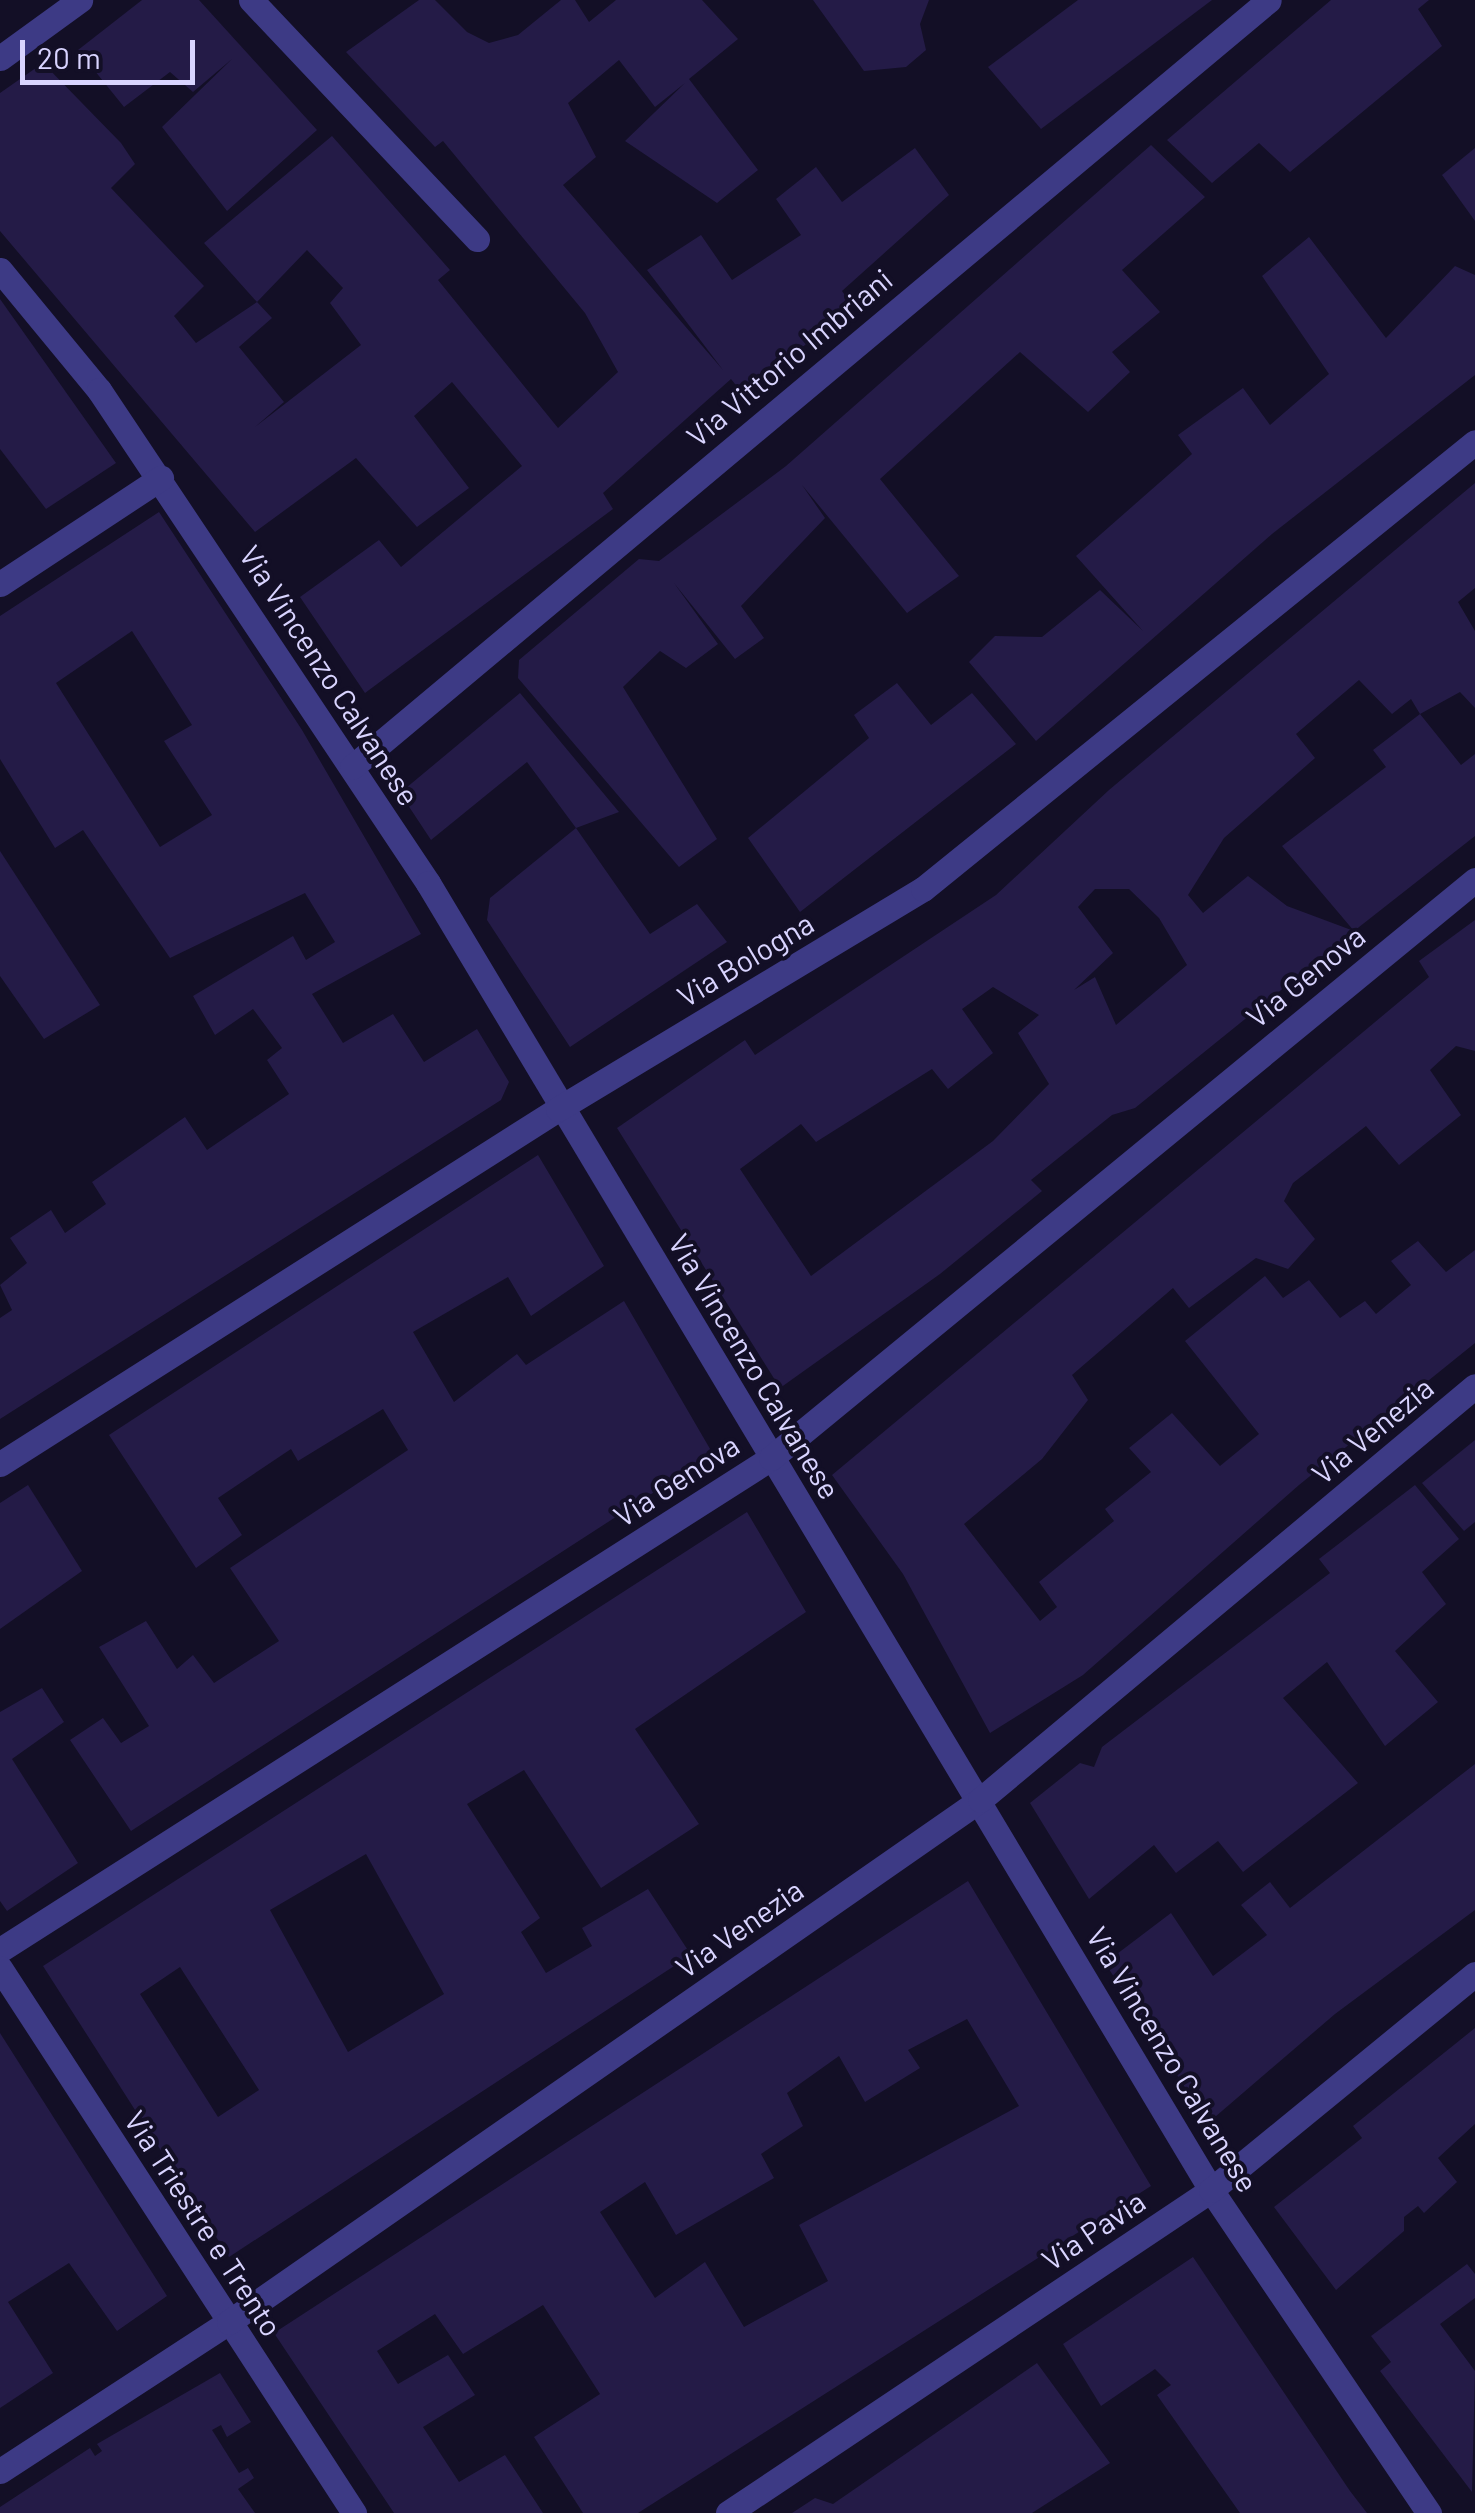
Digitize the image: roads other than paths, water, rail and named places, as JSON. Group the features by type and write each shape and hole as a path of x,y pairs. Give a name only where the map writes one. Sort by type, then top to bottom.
{"street":[{"path":"0,58 80,0"},
{"path":"251,0 477,240"},
{"name":"Via Vittorio Imbriani","path":"352,767 1270,0"},
{"name":"Via Vincenzo Calvanese","path":"0,270 100,390 352,767 980,1800 1211,2190 1429,2513"},
{"name":"Via Bologna","path":"0,1464 560,1109 923,889 1475,442"},
{"path":"0,584 160,478"},
{"name":"Via Genova","path":"0,1950 771,1458 1475,880"},
{"name":"Via Venezia","path":"0,2471 229,2322 980,1800 1475,1386"},
{"name":"Via Triestre e Trento","path":"0,1968 354,2513"},
{"name":"Via Pavia","path":"728,2513 1211,2190 1475,1974"}]}
